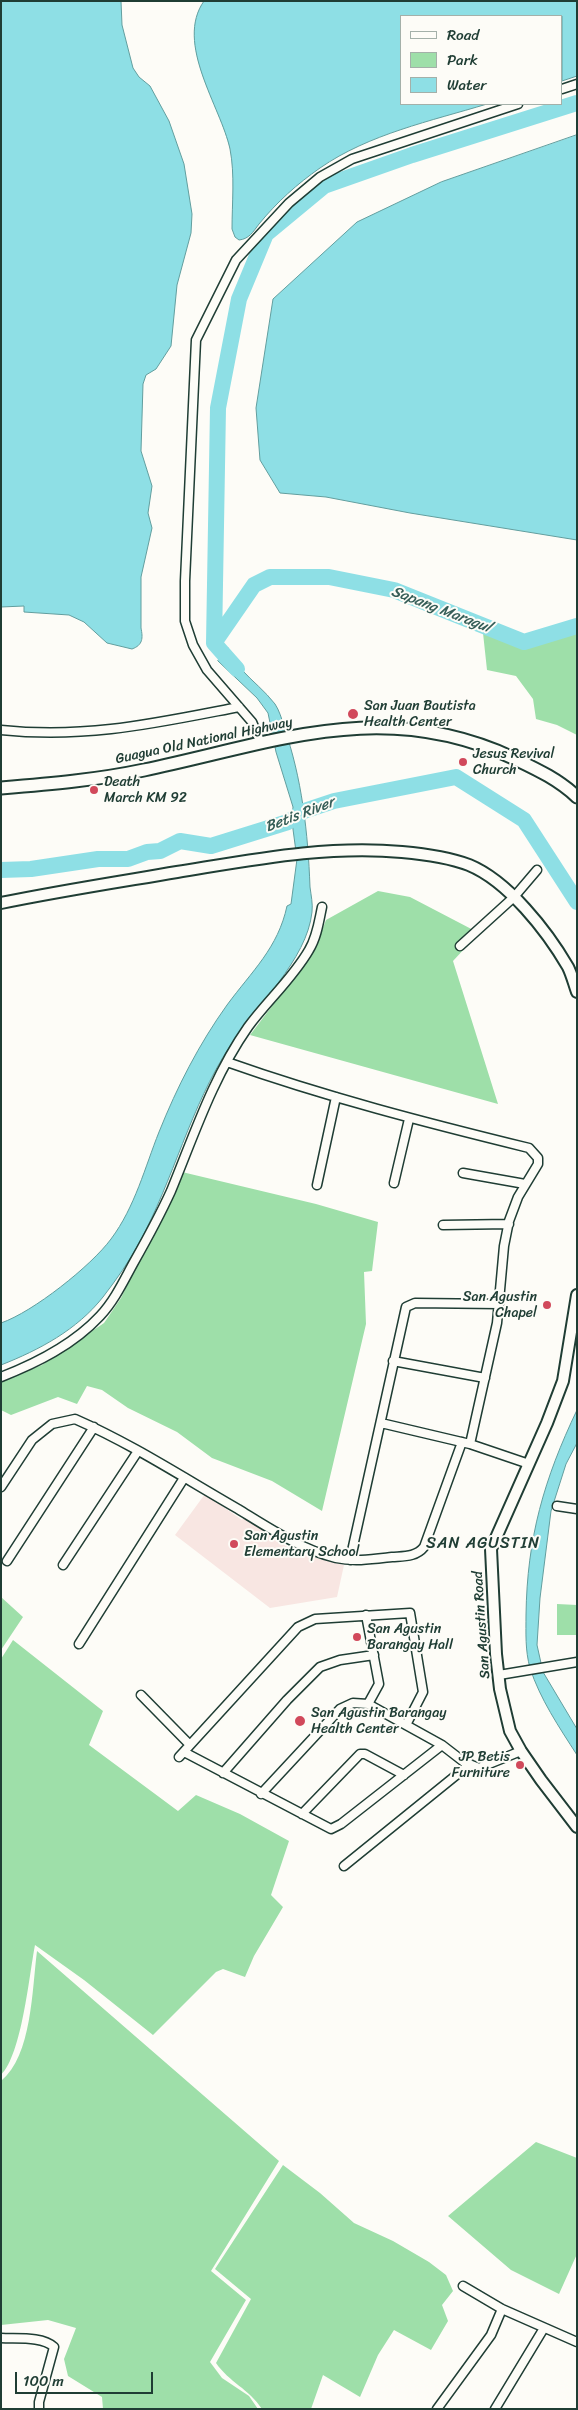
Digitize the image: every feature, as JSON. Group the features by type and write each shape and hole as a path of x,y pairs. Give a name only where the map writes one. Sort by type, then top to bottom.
{"main road":[{"name":"Guagua Old National Highway","path":"1,788 96,779 293,736 361,727 392,727 434,733 480,743 553,777 577,797"}],"street":[{"path":"563,89 577,84"},
{"path":"264,741 252,722 207,670 193,645 185,621 185,581 196,340 236,260 289,203 320,177 352,159 515,105"},
{"path":"1,730 60,734 116,730 239,707"},
{"path":"1,903 291,853 379,850 452,859 470,866 491,878 514,897 564,961 569,969 577,992"},
{"path":"460,946 514,897 537,870"},
{"path":"1,1377 40,1361 62,1348 100,1316 116,1295 170,1192 196,1125 227,1062 248,1028 293,974 310,949 318,930 322,907"},
{"path":"1,1487 32,1440 52,1424 75,1419 138,1451 296,1544 336,1558 350,1560 419,1553 429,1537 466,1443 486,1378 499,1304 509,1224 525,1184 538,1164 538,1158 529,1148 409,1119 227,1062"},
{"path":"316,1186 336,1097"},
{"path":"394,1184 409,1119"},
{"path":"463,1173 525,1184"},
{"path":"443,1225 509,1224"},
{"name":"San Agustin Road","path":"577,1295 563,1381 491,1549 499,1675 510,1731 520,1751 577,1827"},
{"path":"350,1560 406,1307 409,1305 499,1304"},
{"path":"394,1361 486,1378"},
{"path":"381,1423 466,1443 528,1464"},
{"path":"7,1561 94,1427"},
{"path":"63,1565 138,1451"},
{"path":"79,1644 184,1478"},
{"path":"557,1506 577,1509"},
{"path":"406,1725 423,1692 410,1614 315,1619 298,1627 181,1754 223,1773 325,1828 335,1828 442,1745"},
{"path":"366,1615 379,1684 368,1704"},
{"path":"223,1773 287,1700 320,1667 340,1660 374,1655"},
{"path":"499,1675 577,1662"},
{"path":"141,1695 190,1745"},
{"path":"261,1794 340,1709 353,1703 368,1704 442,1745 456,1757 479,1768 520,1751"},
{"path":"302,1814 360,1754 365,1754 404,1775"},
{"path":"344,1866 470,1764"},
{"path":"463,2286 502,2309 577,2342"},
{"path":"437,2409 491,2335 502,2309"},
{"path":"495,2409 544,2328"},
{"path":"1,2338 33,2339 50,2343 54,2348 38,2402 39,2409"}],"shaded area":[{"name":"San Agustin Elementary School","path":"205,1494 242,1520 245,1516 294,1552 344,1565 337,1597 270,1608 175,1535"}],"green space":[{"path":"577,630 577,735 557,725 536,719 533,699 516,676 487,670 483,633 524,644"},
{"path":"378,891 410,897 479,933 453,961 498,1104 250,1035 314,951 326,920"},
{"path":"182,1172 316,1204 378,1222 372,1271 364,1272 366,1324 322,1511 272,1481 212,1458 177,1432 128,1408 102,1390 87,1386 77,1404 58,1397 11,1415 1,1410 1,1381 42,1365 104,1323 121,1298"},
{"path":"1,1597 23,1617 1,1650"},
{"path":"557,1604 577,1605 577,1635 557,1635"},
{"path":"13,1640 103,1711 89,1745 178,1811 196,1795 240,1814 289,1841 271,1895 283,1907 254,1956 245,1977 223,1969 216,1972 153,2035 84,1980 35,1945 24,2014 14,2050 8,2065 1,2075 1,1659"},
{"path":"37,1951 279,2161 211,2271 246,2300 210,2362 222,2378 249,2396 258,2409 103,2409 102,2397 68,2376 64,2359 76,2328 48,2320 1,2325 1,2081 11,2070 25,2039 32,2002"},
{"path":"536,2142 577,2158 577,2254 559,2294 511,2270 448,2216"},
{"path":"283,2165 320,2193 354,2223 393,2241 429,2262 446,2275 453,2291 442,2305 448,2321 431,2350 394,2330 378,2355 360,2397 323,2375 311,2409 262,2409 216,2363 251,2299 215,2269"}],"water":[{"path":"1,1 121,1 122,25 133,68 139,77 150,86 169,121 184,164 192,214 191,233 177,285 171,346 156,369 146,375 143,384 141,451 152,486 148,513 152,528 141,577 142,638 140,643 132,649 107,643 84,622 69,615 24,612 24,606 1,607"},
{"path":"204,1 577,1 577,76 563,81 563,15 400,15 400,105 484,105 380,137 339,156 295,187 273,208 250,235 239,240 235,237 232,229 232,159 225,132 202,75 194,36 196,18"},
{"path":"577,135 577,540 410,513 326,497 280,493 260,460 256,408 273,299 357,222 441,182"},
{"path":"228,648 240,668 275,704 290,746 300,786 308,846 312,912 308,930 301,948 291,965 230,1046 216,1069 193,1118 151,1219 127,1264 93,1309 69,1329 43,1346 1,1365 1,1323 45,1299 76,1275 102,1250 119,1227 139,1187 166,1115 189,1066 227,1005 271,947 283,921 287,906 291,904 297,859 292,822 293,807 276,752 268,713 257,698 218,661"},
{"path":"577,1410 577,1443 566,1464 551,1511 540,1598 537,1645 543,1672 577,1729 577,1755 550,1713 534,1679 527,1655 526,1628 527,1587 534,1534 555,1460"}],"waterway":[{"path":"214,643 218,408 239,299 266,234 324,186 412,155 577,103"},
{"name":"Sapang Maragul","path":"214,643 254,585 270,577 329,577 394,590 524,642 577,626"},
{"path":"214,643 237,669"},
{"name":"Betis River","path":"1,870 31,869 98,859 128,859 147,852 160,851 180,841 211,846 288,822 304,811 334,801 456,777 524,820 577,902"}],"place":[{"name":"San Juan Bautista Health Center","path":"353,714"},
{"name":"Jesus Revival Church","path":"463,762"},
{"name":"Death March KM 92","path":"94,790"},
{"name":"San Agustin Chapel","path":"547,1305"},
{"name":"San Agustin Elementary School","path":"234,1544"},
{"name":"San Agustin Barangay Hall","path":"357,1637"},
{"name":"San Agustin Barangay Health Center","path":"300,1721"},
{"name":"JP Betis Furniture","path":"520,1765"}],"district":[{"name":"SAN AGUSTIN","path":"483,1544"}]}
